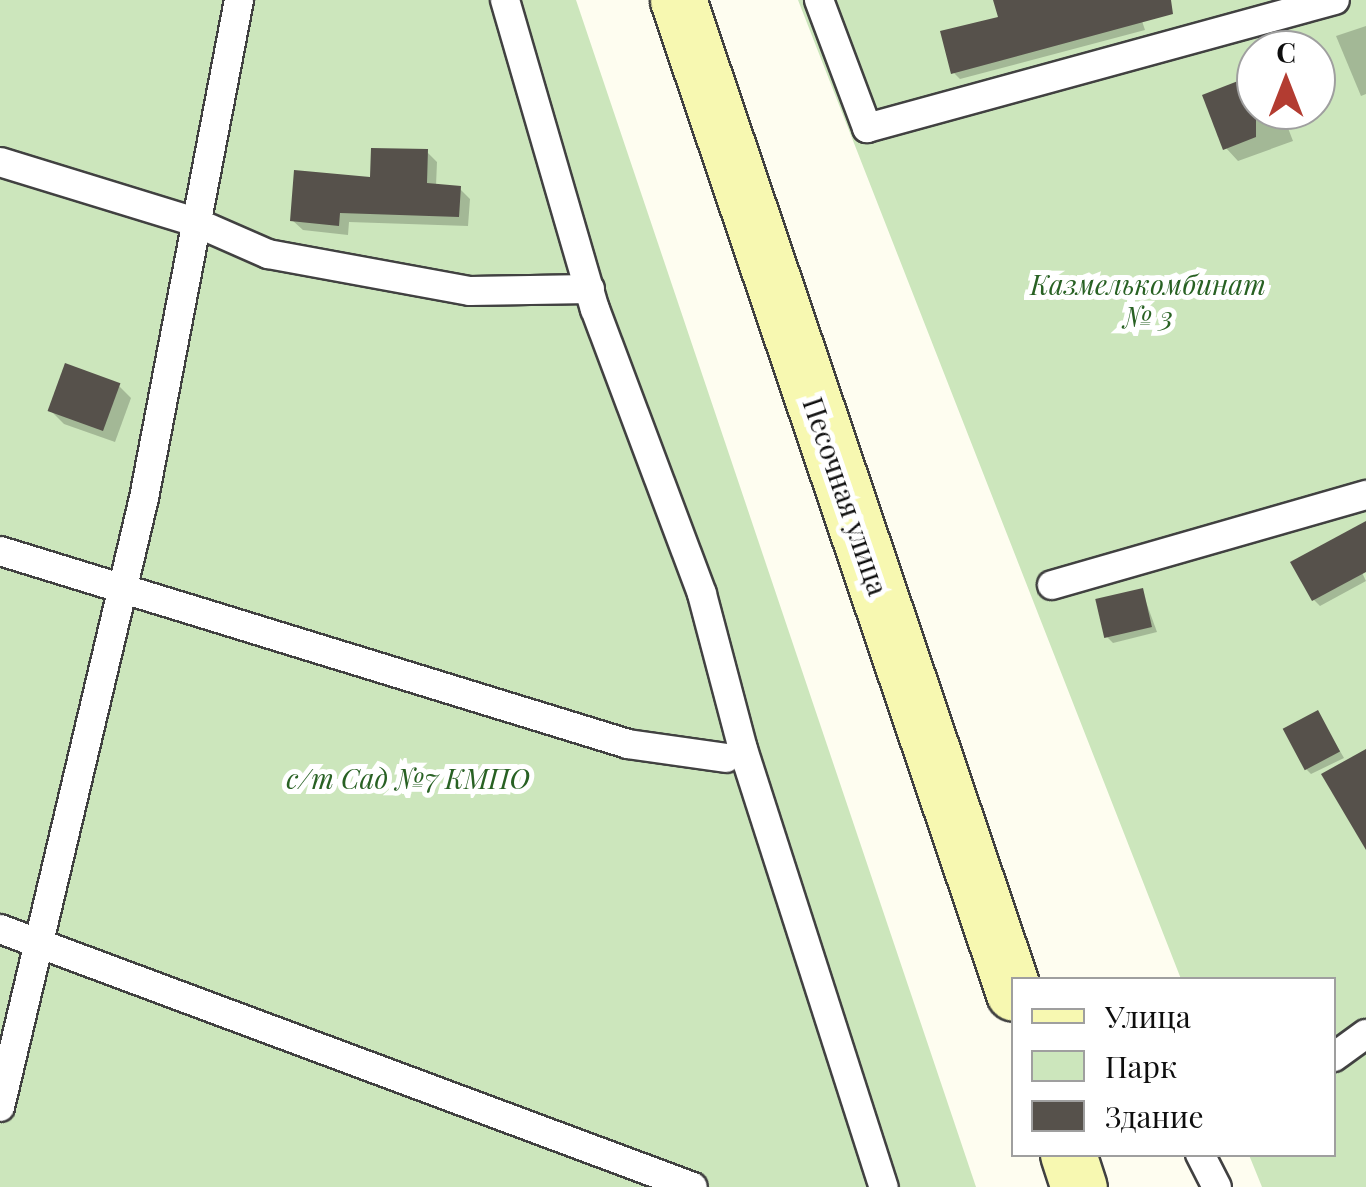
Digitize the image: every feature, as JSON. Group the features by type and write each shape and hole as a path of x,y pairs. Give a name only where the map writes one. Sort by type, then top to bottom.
{"main road":[{"name":"Песочная улица","path":"678,0 1011,984"},
{"path":"1069,1157 1079,1187"}],"lane":[{"path":"0,1106 43,945 123,588 238,0"},
{"path":"505,0 590,289 702,594 749,767 884,1187"},
{"path":"819,0 867,128 1335,0"},
{"path":"0,162 196,222 268,254 470,291 590,289"},
{"path":"1052,584 1366,495"},
{"path":"0,551 628,744 726,758"},
{"path":"0,929 693,1187"},
{"path":"1336,1056 1366,1034"},
{"path":"1202,1157 1217,1187"}],"green space":[{"name":"с/т Сад №7 КМПО","path":"0,0 576,0 976,1187 0,1187"},
{"name":"Казмелькомбинат № 3","path":"798,0 1366,0 1366,1187 1262,1187 1250,1157 1336,1157 1336,977 1180,977"}],"building":[{"path":"993,0 1171,0 1173,14 951,74 940,31 998,17"},
{"path":"1236,82 1236,130 1256,130 1256,137 1223,150 1202,95"},
{"path":"371,148 428,149 427,183 461,186 459,217 340,213 339,226 290,221 294,170 370,177"},
{"path":"65,363 120,383 103,431 48,411"},
{"path":"1366,521 1366,572 1312,601 1290,562"},
{"path":"1143,588 1152,627 1104,638 1095,599"},
{"path":"1318,710 1340,751 1305,770 1283,729"},
{"path":"1366,749 1366,850 1321,774"}]}
